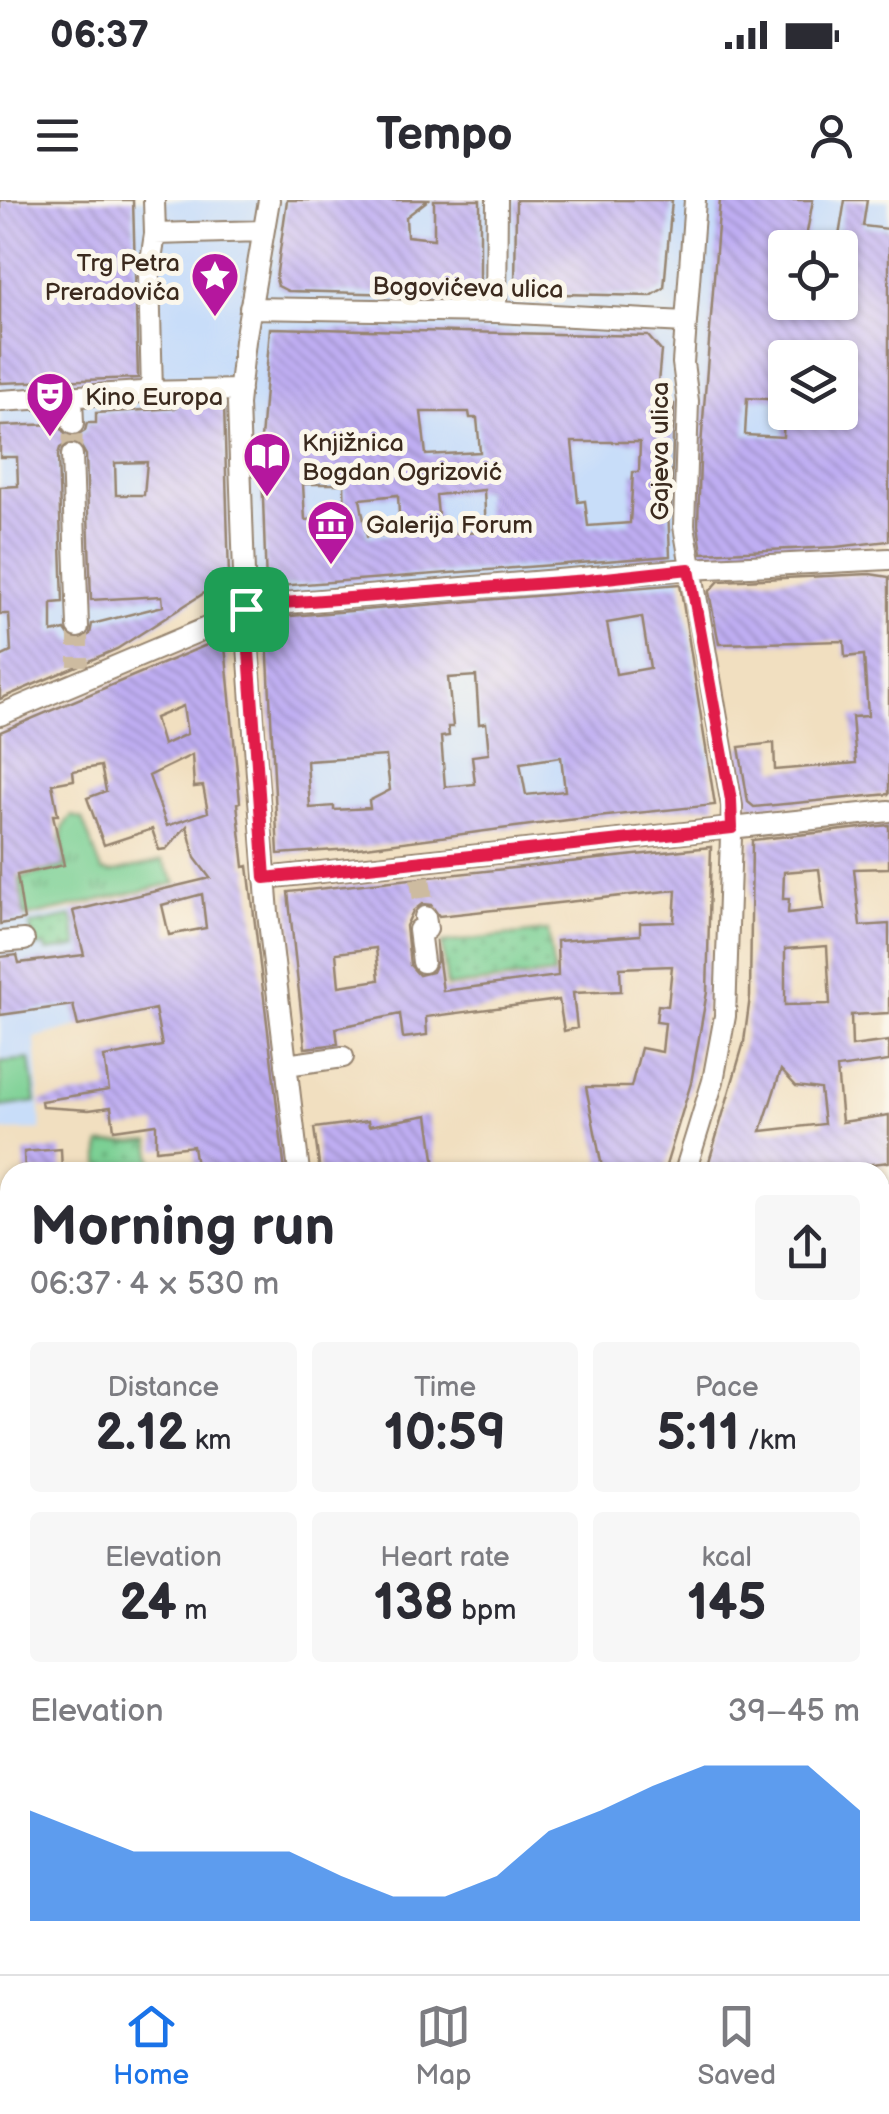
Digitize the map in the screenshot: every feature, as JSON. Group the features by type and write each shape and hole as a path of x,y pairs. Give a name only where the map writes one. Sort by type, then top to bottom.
{"street":[{"path":"496,312 497,200"},
{"name":"Gajeva ulica","path":"687,1162 713,1082 722,1037 732,828 731,800 684,526 688,401 683,363 696,200"},
{"path":"147,392 149,274 155,218 266,216 239,397 246,609 265,878 299,1162"},
{"name":"Bogovićeva ulica","path":"250,308 496,312 685,322"},
{"path":"0,402 147,392 239,397"},
{"path":"72,398 72,424"},
{"path":"72,455 78,627"},
{"path":"0,716 78,674 246,609 270,604 689,569 889,559"},
{"path":"265,878 419,870 889,811"},
{"path":"423,962 419,930 427,929 426,917"},
{"path":"0,942 24,940"},
{"path":"286,1065 343,1058"}],"shaded area":[{"path":"0,200 889,200 889,540 833,548 705,553 701,560 679,565 712,763 709,764 715,805 351,849 278,854 266,615 254,597 230,607 229,578 118,649 0,699"},
{"path":"73,911 84,955 65,961 78,1026 35,1038 41,1130 0,1131 0,924"}],"green space":[{"path":"72,816 82,819 102,871 111,873 162,861 176,883 25,917 20,878 66,866 62,833"},
{"path":"72,916 78,947 46,951 45,946 32,947 30,925"},
{"path":"548,931 554,974 447,987 442,943"},
{"path":"30,1059 36,1102 0,1107 0,1062"},
{"path":"150,1141 153,1162 100,1162 100,1144"}],"building":[{"path":"0,200 133,200 138,378 0,383"},
{"path":"287,200 428,200 406,217 407,236 434,239 434,200 480,200 480,291 474,296 288,291 278,286 276,279"},
{"path":"516,200 672,200 664,288 651,296 515,293"},
{"path":"720,200 813,200 807,230 768,230 768,320 858,320 858,230 840,230 845,200 867,200 863,226 889,229 889,541 702,553 698,525"},
{"path":"270,328 648,336 661,351 656,404 674,404 668,507 670,556 266,587 261,439","holes":["421,412 469,412 470,418 477,418 480,452 426,455","572,442 640,442 639,472 633,472 630,523 588,526 585,501 578,502","303,484 344,484 345,518 305,520","484,490 486,532 440,534 436,495","398,495 400,534 367,537 360,499"]},
{"path":"224,405 229,577 117,649 0,699 0,657 11,652 9,614 0,614 0,487 18,486 17,457 0,457 0,426 59,424 66,436 74,438 85,431 87,423 96,423 96,413","holes":["71,441 79,443 86,455 91,600 162,596 163,606 92,624 90,634 79,641 71,639 65,630 52,633 52,603 63,602 58,455 60,448","147,462 144,495 116,495 115,463"]},
{"path":"870,574 889,577 889,794 754,807 748,802 739,747 774,743 775,770 856,763 852,717 868,716 864,655 845,657 844,641 719,644 709,592 719,581"},
{"path":"680,584 715,805 351,849 278,854 266,618","holes":["642,617 650,668 616,674 607,623","476,676 479,724 486,723 489,754 472,756 475,784 445,787 441,737 449,736 448,727 453,727 448,678","386,756 390,790 369,801 370,808 310,808 307,761","561,757 565,791 526,795 520,763"]},
{"path":"216,641 225,648 244,867 248,866 284,1162 195,1162 193,1146 156,1150 156,1124 114,1130 111,1107 42,1107 41,1101 109,1090 104,1057 162,1046 155,1009 78,1026 73,1005 0,1015 0,957 17,955 19,963 84,955 73,911 210,878 195,858 187,826 166,849 159,850 152,829 104,845 87,798 106,791 101,766 73,771 74,780 52,784 58,815 53,815 64,865 17,875 24,920 0,924 0,732","holes":["183,706 187,734 163,745 155,718","192,755 194,787 203,786 208,812 167,826 149,776","202,894 206,928 169,935 162,905"]},
{"path":"889,825 889,868 854,869 860,926 889,924 889,1013 851,1015 852,1046 889,1041 889,1061 837,1068 842,1122 889,1115 889,1162 709,1162 744,1042 750,997 752,840","holes":["819,869 824,909 788,913 789,899 783,899 784,872","827,946 830,1004 785,1005 785,949","781,1070 796,1086 820,1089 824,1124 761,1131"]},
{"path":"711,847 707,992 691,1083 667,1162 601,1162 586,1087 631,1087 641,1048 662,1052 665,1023 656,1022 658,1005 668,1006 672,966 620,968 621,991 573,993 577,1028 564,1031 559,1000 426,1017 427,1035 403,1038 400,1014 336,1028 338,1044 305,1048 288,892","holes":["676,890 674,922 640,923 640,935 557,941 558,976 443,991 436,940 437,961 432,972 419,975 410,965 406,926 413,911 422,904 431,905 439,916","376,948 379,980 339,986 336,953"]},
{"path":"428,1115 434,1162 319,1162 314,1128 368,1121 369,1126"},
{"path":"61,1149 62,1162 24,1162 24,1152"}],"tunnel":[{"path":"72,455 73,424"},
{"path":"78,627 78,666"},
{"path":"420,878 425,917"}],"place":[{"name":"Trg Petra Preradovića","path":"215,318"},
{"name":"Kino Europa","path":"50,438"},
{"name":"Knjižnica Bogdan Ogrizović","path":"267,498"},
{"name":"Galerija Forum","path":"331,566"}],"route":[{"path":"689,569 731,800 732,828 265,878 246,609 689,569"}]}
